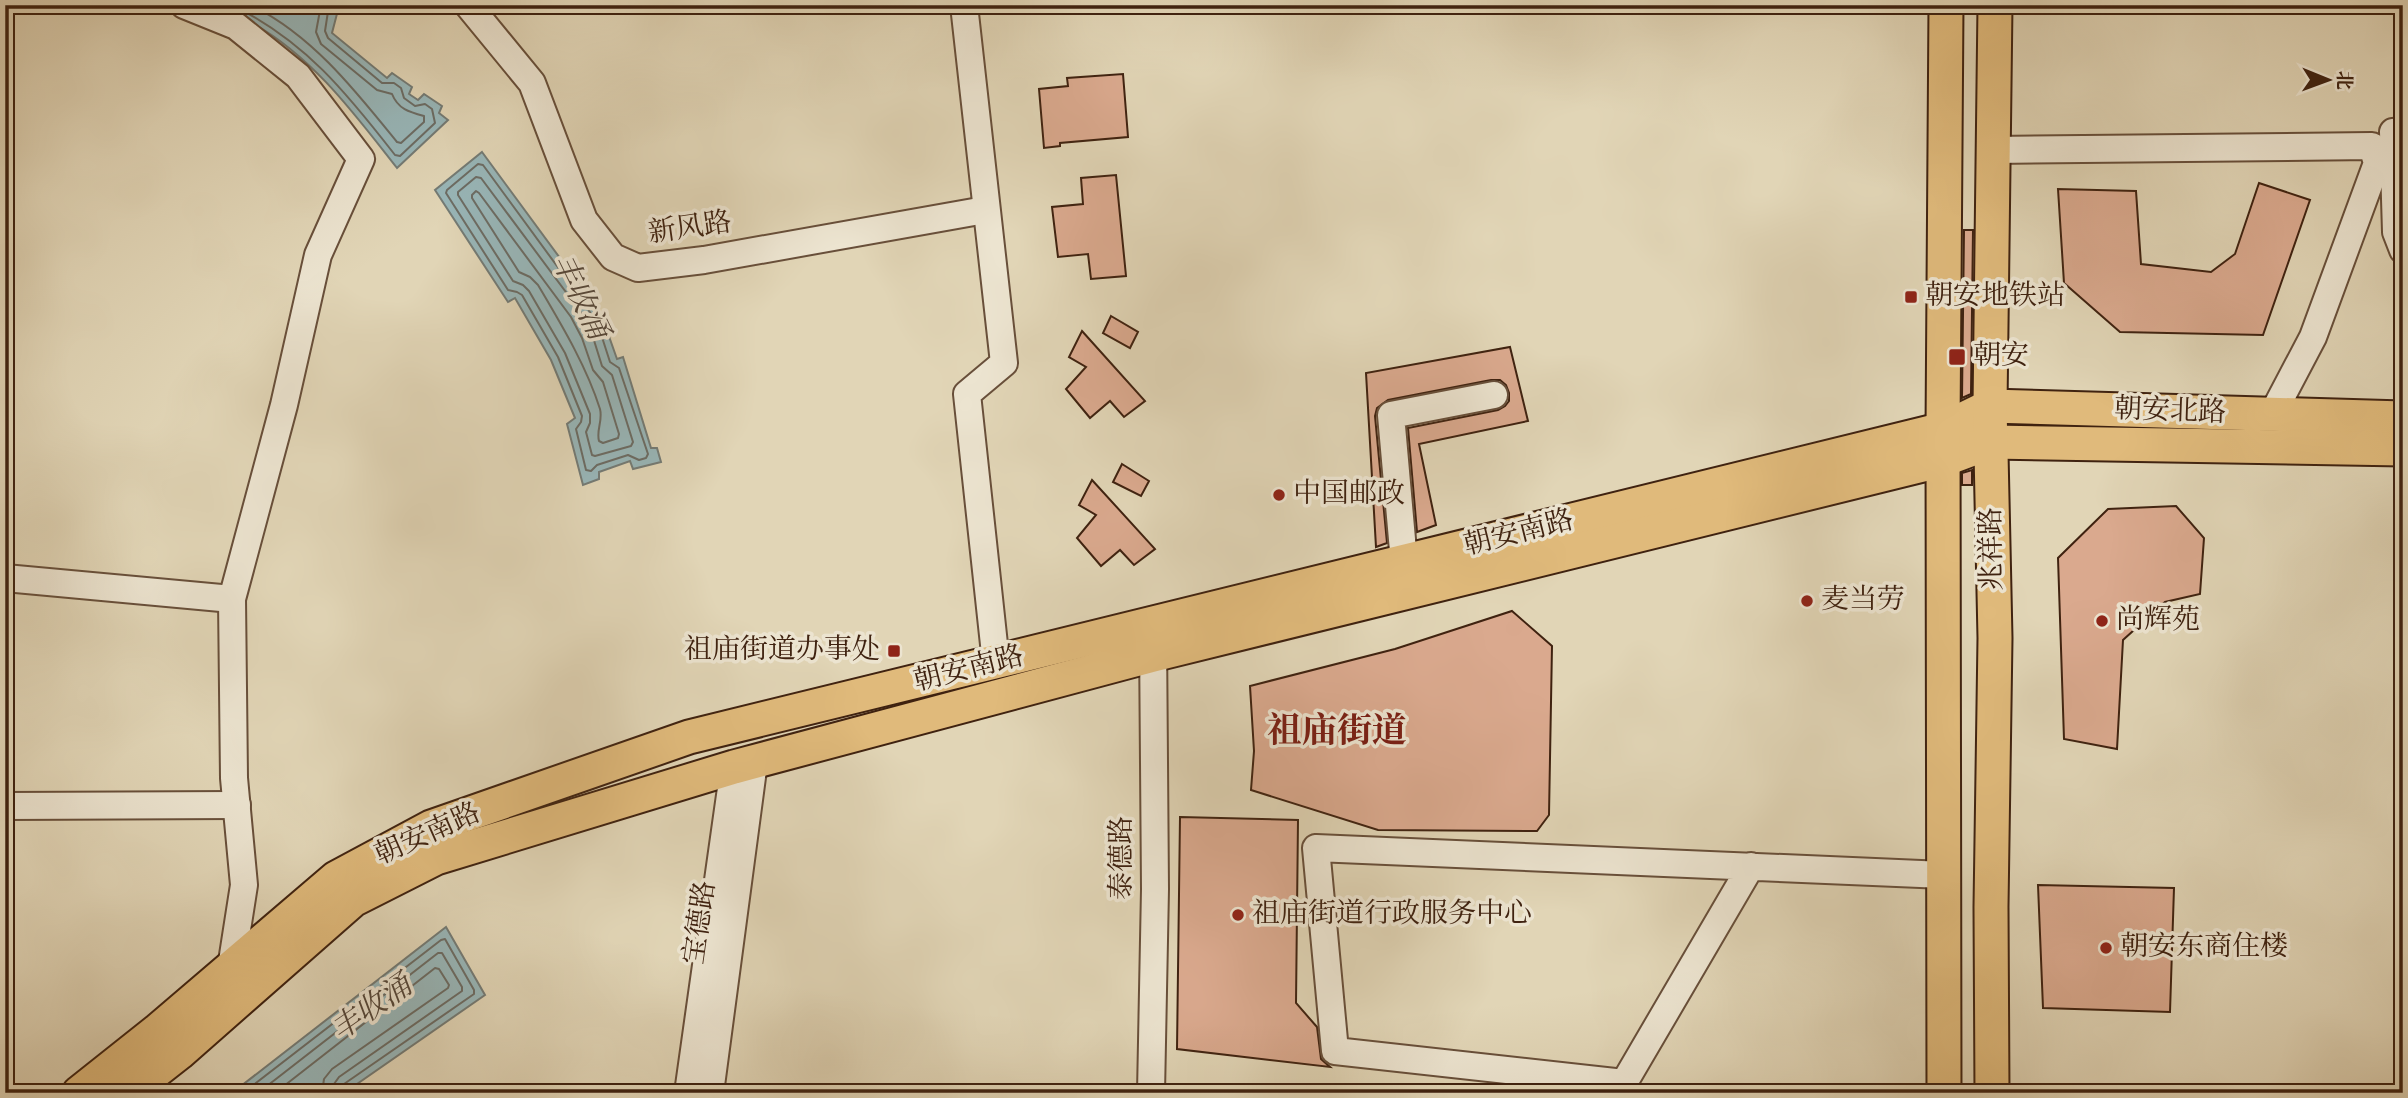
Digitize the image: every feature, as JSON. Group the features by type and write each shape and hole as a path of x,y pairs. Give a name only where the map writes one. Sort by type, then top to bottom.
{"main road":[{"name":"兆祥路","path":"1944,1093 1943,445 1946,5"},
{"name":"兆祥路","path":"1992,1093 1991,906 1995,638 1990,406 1995,5"},
{"name":"朝安北路","path":"1943,445 1990,406 2403,418"},
{"name":"朝安北路","path":"1943,445 1991,442 2403,449"},
{"name":"朝安南路","path":"128,1093 353,900 436,858 1404,562 1943,445"},
{"name":"朝安南路","path":"79,1093 157,1031 336,878 431,827 689,737 996,663 1153,639 1943,445"}],"street":[{"path":"184,5 236,26 298,76 361,159 318,255 284,405 232,599 234,778 244,886 231,968"},
{"name":"新风路","path":"468,5 531,83 584,220 613,257 638,268 704,260 985,210"},
{"path":"964,5 1004,363 967,394 996,663"},
{"path":"2403,131 2393,132 2396,232 2403,250"},
{"path":"1994,150 2372,146 2377,163 2313,337 2272,415"},
{"path":"1404,562 1391,415 1494,395"},
{"path":"5,578 232,599"},
{"name":"泰德路","path":"1151,1093 1155,889 1153,639"},
{"name":"宝德路","path":"688,1093 744,764"},
{"name":"宝德路","path":"710,1093 744,764"},
{"path":"5,806 237,805"},
{"path":"1751,866 1624,1083 1335,1051 1316,848 1751,866 1944,875"}],"water":[{"path":"216,5 335,5 338,10 332,33 387,78 392,73 412,87 409,94 418,100 424,94 442,106 439,113 448,120 397,168 366,128 315,71 276,38"},
{"name":"丰收涌","path":"482,152 593,303 606,328 617,359 623,357 651,448 657,448 661,462 633,469 630,461 599,472 599,479 583,485 567,424 575,418 551,360 515,298 508,302 435,190"},
{"name":"丰收涌","path":"446,927 485,995 344,1093 232,1093"}],"building":[{"path":"1123,74 1128,137 1060,143 1060,146 1044,148 1039,89 1068,86 1067,78"},
{"path":"1116,175 1126,276 1091,279 1088,254 1058,257 1052,207 1083,204 1081,178"},
{"path":"2259,183 2310,200 2263,335 2120,332 2064,283 2058,189 2136,191 2141,264 2211,272 2235,254"},
{"path":"1964,230 1973,230 1971,394 1962,398"},
{"path":"1111,316 1138,332 1130,348 1103,333"},
{"path":"1082,331 1145,401 1124,417 1110,401 1090,418 1066,389 1086,367 1069,357"},
{"path":"1510,347 1528,421 1419,444 1436,525 1417,532 1408,428 1498,410 1509,401 1506,385 1500,380 1491,380 1388,400 1377,408 1375,416 1387,543 1376,547 1366,373"},
{"path":"1122,464 1149,481 1141,496 1113,482"},
{"path":"1972,470 1972,485 1962,485 1962,473"},
{"path":"1092,480 1155,549 1134,565 1120,550 1101,566 1077,538 1096,515 1079,505"},
{"name":"尚辉苑","path":"2176,506 2204,538 2200,594 2165,602 2123,640 2117,749 2064,739 2058,558 2108,509"},
{"path":"1512,611 1552,646 1549,815 1537,831 1378,830 1251,790 1254,751 1250,686 1395,649"},
{"name":"祖庙街道行政服务中心","path":"1180,817 1298,820 1296,1003 1317,1027 1321,1059 1330,1067 1177,1049"},
{"name":"朝安东商住楼","path":"2038,885 2174,888 2170,1012 2043,1008"}],"place":[{"name":"朝安地铁站","path":"1911,297"},
{"name":"朝安","path":"1957,357"},
{"name":"中国邮政","path":"1279,495"},
{"name":"麦当劳","path":"1807,601"},
{"name":"尚辉苑","path":"2102,621"},
{"name":"祖庙街道办事处","path":"894,651"},
{"name":"祖庙街道行政服务中心","path":"1238,915"},
{"name":"朝安东商住楼","path":"2106,948"}],"district":[{"name":"祖庙街道","path":"1337,732"}]}
